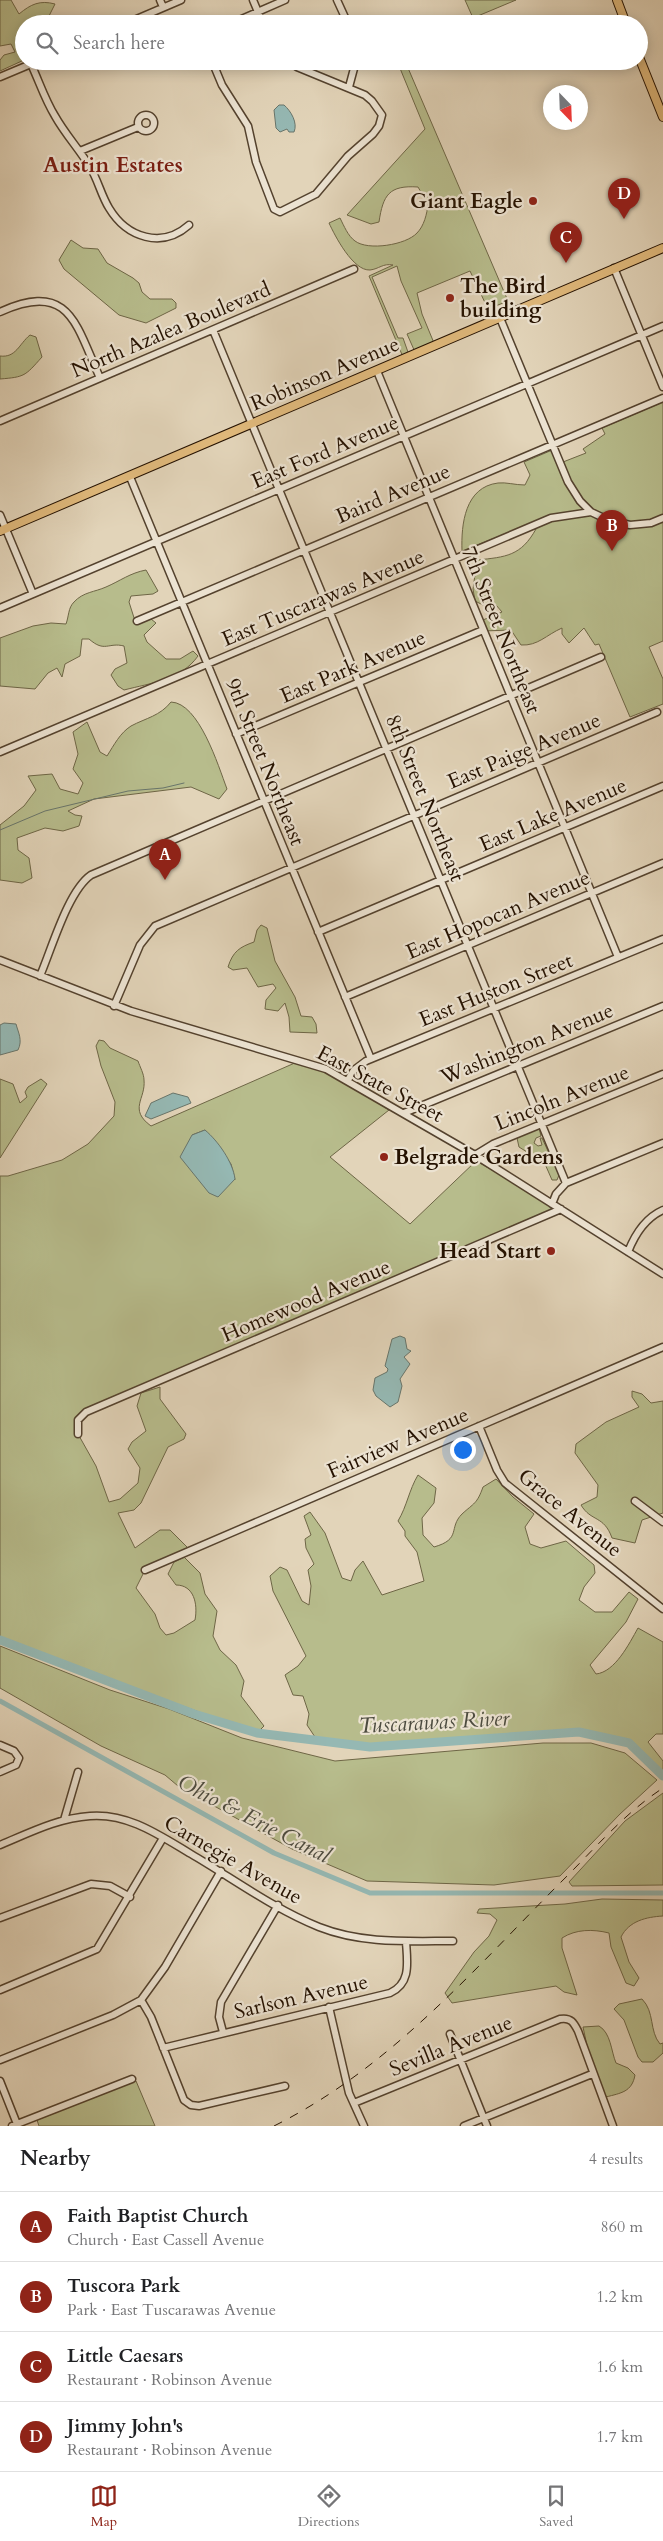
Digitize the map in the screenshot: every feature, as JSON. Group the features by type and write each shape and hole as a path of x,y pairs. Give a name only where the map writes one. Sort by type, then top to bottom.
{"main road":[{"path":"617,0 623,15"},
{"path":"644,70 663,117"},
{"name":"Robinson Avenue","path":"3,530 663,248"}],"street":[{"path":"160,0 163,7"},
{"path":"145,15 180,0"},
{"path":"253,0 258,15"},
{"path":"250,15 285,0"},
{"path":"338,0 344,15"},
{"path":"0,77 17,70"},
{"path":"37,70 52,111 80,151 95,177 110,210 131,231 149,238 165,239 177,235 189,225"},
{"path":"216,70 222,85 248,126 256,162 274,209 280,212 316,194 348,156 373,134 379,126 382,115 368,97 349,87 305,70"},
{"path":"349,87 354,70"},
{"path":"80,151 138,127"},
{"path":"614,268 663,387"},
{"name":"North Azalea Boulevard","path":"0,421 354,269"},
{"path":"0,312 32,300 52,302 62,307 77,326 100,378"},
{"path":"500,318 568,482 580,501 591,512 608,520 630,525 651,523 663,518"},
{"name":"East Ford Avenue","path":"0,608 663,326"},
{"name":"8th Street Northeast","path":"212,330 253,424 566,1184"},
{"name":"7th Street Northeast","path":"377,371 618,957"},
{"name":"Baird Avenue","path":"136,621 663,398"},
{"name":"9th Street Northeast","path":"130,477 371,1059"},
{"name":"East Tuscarawas Avenue","path":"0,752 551,518 591,512"},
{"path":"0,515 3,530 32,594"},
{"name":"East Park Avenue","path":"236,734 482,630"},
{"path":"40,976 74,895 87,878 601,657"},
{"name":"East Paige Avenue","path":"114,1006 140,945 153,928 657,712"},
{"name":"East Lake Avenue","path":"318,932 663,786"},
{"name":"East Hopocan Avenue","path":"345,997 663,863"},
{"name":"East Huston Street","path":"348,1080 359,1065 371,1059 663,939"},
{"name":"East State Street","path":"0,960 114,1006 303,1061 348,1080 475,1155 663,1274"},
{"name":"Washington Avenue","path":"404,1113 663,1006"},
{"name":"Lincoln Avenue","path":"475,1155 484,1148 542,1123 663,1074"},
{"path":"552,1204 556,1194 566,1184 663,1143"},
{"name":"Homewood Avenue","path":"78,1434 78,1420 86,1412 561,1210"},
{"path":"628,1252 644,1223 651,1216 663,1210"},
{"name":"Fairview Avenue","path":"145,1570 663,1347"},
{"name":"Grace Avenue","path":"479,1426 497,1470 505,1483 663,1609"},
{"path":"635,1500 663,1522"},
{"path":"0,1745 18,1756 17,1763 0,1772"},
{"path":"64,1820 78,1772"},
{"name":"Carnegie Avenue","path":"0,1845 64,1820 90,1816 120,1818 147,1828 310,1923 364,1939 453,1941"},
{"path":"0,1990 97,1949 164,1838"},
{"path":"0,2060 113,2015 141,2000 164,1968 221,1872"},
{"path":"0,1918 91,1884 110,1886 130,1897"},
{"path":"223,2032 219,2016 220,2002 278,1905"},
{"name":"Sarlson Avenue","path":"163,2048 390,1993 397,1988 406,1974 406,1941"},
{"path":"141,2000 151,2017 184,2100 193,2106 285,2086"},
{"path":"329,2007 354,2103 364,2126"},
{"name":"Sevilla Avenue","path":"354,2103 560,2019 570,2020 575,2024 592,2074"},
{"path":"450,2034 487,2126"},
{"path":"464,2126 592,2074 613,2126"},
{"path":"0,2081 14,2125 132,2079"}],"green space":[{"path":"0,0 11,0 19,14 36,4 45,2 55,4 50,15 15,15 15,52 11,44 0,46"},
{"path":"465,0 516,0 480,15 472,15"},
{"path":"15,52 15,64 0,71 0,60 4,55"},
{"path":"401,70 409,70 508,301 488,309 470,271 417,293 422,314 434,343 415,352 407,334 422,328 401,281 397,266 372,277 398,338 403,338 409,355 403,357 369,276 393,265 370,270 357,265 345,252 329,223 340,218 348,234 355,241 369,246 387,245 404,241 417,233 426,216 428,204 418,187 400,188 389,194 385,199 379,222 371,224 347,215 425,129"},
{"path":"71,240 83,248 98,249 107,263 139,283 142,292 150,299 172,299 176,303 176,308 146,323 119,315 64,269 59,260"},
{"path":"30,335 36,337 42,357 24,374 0,379 0,356 14,353"},
{"path":"663,402 663,641 649,647 663,679 663,704 630,717 599,644 595,645 584,628 569,643 562,634 562,628 537,642 527,645 521,645 511,630 483,631 483,620 502,612 496,605 483,605 475,601 473,589 477,560 512,554 525,545 536,529 530,524 462,551 464,519 472,499 487,486 498,483 525,485 530,475 524,462 557,448 563,462 586,453 583,449 605,434 602,428"},
{"path":"146,570 158,591 153,594 131,596 129,602 136,624 151,619 156,623 144,635 147,642 166,659 180,659 193,651 198,656 191,664 165,679 124,690 118,686 111,675 115,669 127,663 124,646 103,646 89,639 82,639 80,656 65,664 62,677 57,668 48,673 35,689 0,686 0,638 33,626 51,623 66,624 71,607 81,596"},
{"path":"171,702 181,705 190,713 199,724 213,751 227,789 219,799 191,787 94,799 68,811 82,816 79,826 63,831 45,828 17,838 18,850 29,858 32,878 22,883 0,880 0,825 24,806 36,790 28,776 52,774 60,789 78,794 83,783 73,769 78,754 73,732 87,722 100,752 107,756 127,729 157,714"},
{"path":"261,925 267,928 275,961 295,997 301,1016 312,1017 316,1024 317,1033 290,1032 289,1017 285,1003 278,1011 265,1009 266,1000 276,988 273,984 258,987 247,968 233,970 228,967 232,957 238,950 254,942 257,930"},
{"path":"99,1040 104,1041 110,1048 138,1061 144,1080 139,1109 140,1114 151,1126 297,1062 337,1077 389,1110 330,1157 410,1224 476,1161 561,1209 80,1418 78,1434 96,1466 109,1502 120,1499 138,1483 140,1468 128,1449 132,1442 146,1431 137,1406 141,1393 160,1387 160,1399 186,1434 184,1439 168,1447 141,1503 134,1510 118,1513 135,1548 160,1530 170,1530 191,1551 145,1570 136,1588 155,1614 160,1628 166,1635 174,1633 195,1620 196,1614 195,1602 191,1592 187,1588 176,1585 168,1574 174,1562 184,1557 200,1573 205,1594 217,1611 213,1636 220,1650 236,1665 244,1681 241,1696 264,1726 257,1733 0,1640 0,1176 8,1176 62,1160 88,1144 114,1116 115,1102 101,1066 96,1046","holes":["205,1130 231,1164 235,1180 192,1135"]},
{"path":"0,1079 13,1084 20,1103 27,1097 25,1092 28,1087 41,1079 47,1084 0,1158"},
{"path":"539,1128 541,1136 536,1138 534,1143 538,1146 542,1145 540,1138 542,1138 559,1175 557,1180 552,1180 545,1164 520,1161 520,1157 526,1155 527,1152 519,1147 517,1138"},
{"path":"632,1391 642,1394 651,1403 663,1401 663,1513 642,1520 635,1543 612,1538 605,1526 589,1514 581,1505 597,1497 598,1485 575,1453 576,1444 606,1422 639,1407 632,1397"},
{"path":"418,1475 436,1488 434,1503 422,1518 423,1535 434,1547 443,1544 451,1537 458,1519 477,1500 483,1487 496,1479 513,1497 534,1514 525,1527 530,1544 541,1548 566,1541 594,1565 595,1573 584,1587 579,1600 595,1612 612,1612 629,1592 638,1599 626,1622 590,1665 596,1674 609,1668 621,1656 638,1628 663,1642 663,1734 656,1734 648,1742 663,1761 663,1776 629,1743 579,1732 370,1747 317,1740 307,1725 309,1714 303,1696 293,1695 285,1675 298,1666 306,1656 273,1591 270,1576 280,1567 287,1570 302,1601 309,1605 311,1586 308,1570 314,1564 306,1548 305,1539 311,1535 304,1516 310,1512 325,1533 342,1578 351,1581 355,1570 363,1561 382,1595 424,1581 417,1552 405,1536 405,1531 398,1521"},
{"path":"0,1646 110,1690 169,1709 242,1738 335,1761 543,1743 591,1743 625,1753 657,1780 620,1814 560,1876 494,1885 367,1881 292,1849 178,1786 165,1775 101,1746 0,1688"},
{"path":"663,1793 663,1885 572,1886 569,1882 625,1821"},
{"path":"602,1899 663,1900 663,1916 650,1917 633,1924 621,1937 629,1962 639,1978 634,1986 626,1983 611,1947 609,1933 585,1931 573,1933 562,1938 562,1948 577,1995 564,1992 556,1986 452,2003 445,1993 474,1952 489,1936 497,1920 490,1914 477,1913 479,1909 565,1904"},
{"path":"642,1999 649,2010 654,2033 660,2044 663,2043 663,2053 653,2062 642,2062 638,2057 624,2020 614,2009 619,2004"},
{"path":"599,2026 606,2033 616,2063 628,2068 635,2075 634,2081 625,2091 606,2097 591,2064 583,2027"},
{"path":"136,2081 155,2126 39,2126 37,2120"}],"water":[{"path":"279,105 284,105 289,110 295,125 294,132 289,132 287,129 280,132 276,128 274,110"},
{"path":"4,1023 16,1024 20,1043 18,1050 0,1055 0,1025"},
{"path":"173,1093 188,1097 191,1103 151,1119 145,1116 151,1103"},
{"path":"205,1130 224,1152 234,1172 235,1179 218,1197 209,1193 180,1157 192,1135"},
{"path":"400,1336 405,1338 407,1349 411,1351 404,1357 410,1364 400,1379 402,1386 398,1402 390,1407 376,1396 373,1390 375,1378 387,1372 388,1369 385,1366 392,1339"}],"waterway":[{"path":"0,830 45,811 128,791 163,788 184,783"},
{"name":"Tuscarawas River","path":"0,1640 194,1714 257,1733 370,1747 579,1732 629,1743 663,1776"},
{"name":"Ohio & Erie Canal","path":"0,1701 274,1853 370,1893 663,1893"}],"railway":[{"path":"274,2126 315,2103 354,2077 426,2018 621,1821 663,1788"}],"place":[{"name":"Giant Eagle","path":"533,201"},
{"name":"Jimmy John's","path":"624,219"},
{"name":"Little Caesars","path":"566,263"},
{"name":"The Bird building","path":"450,298"},
{"name":"Tuscora Park","path":"612,551"},
{"name":"Faith Baptist Church","path":"165,880"},
{"name":"Belgrade Gardens","path":"384,1157"},
{"name":"Head Start","path":"551,1251"}],"district":[{"name":"Austin Estates","path":"113,165"}]}
